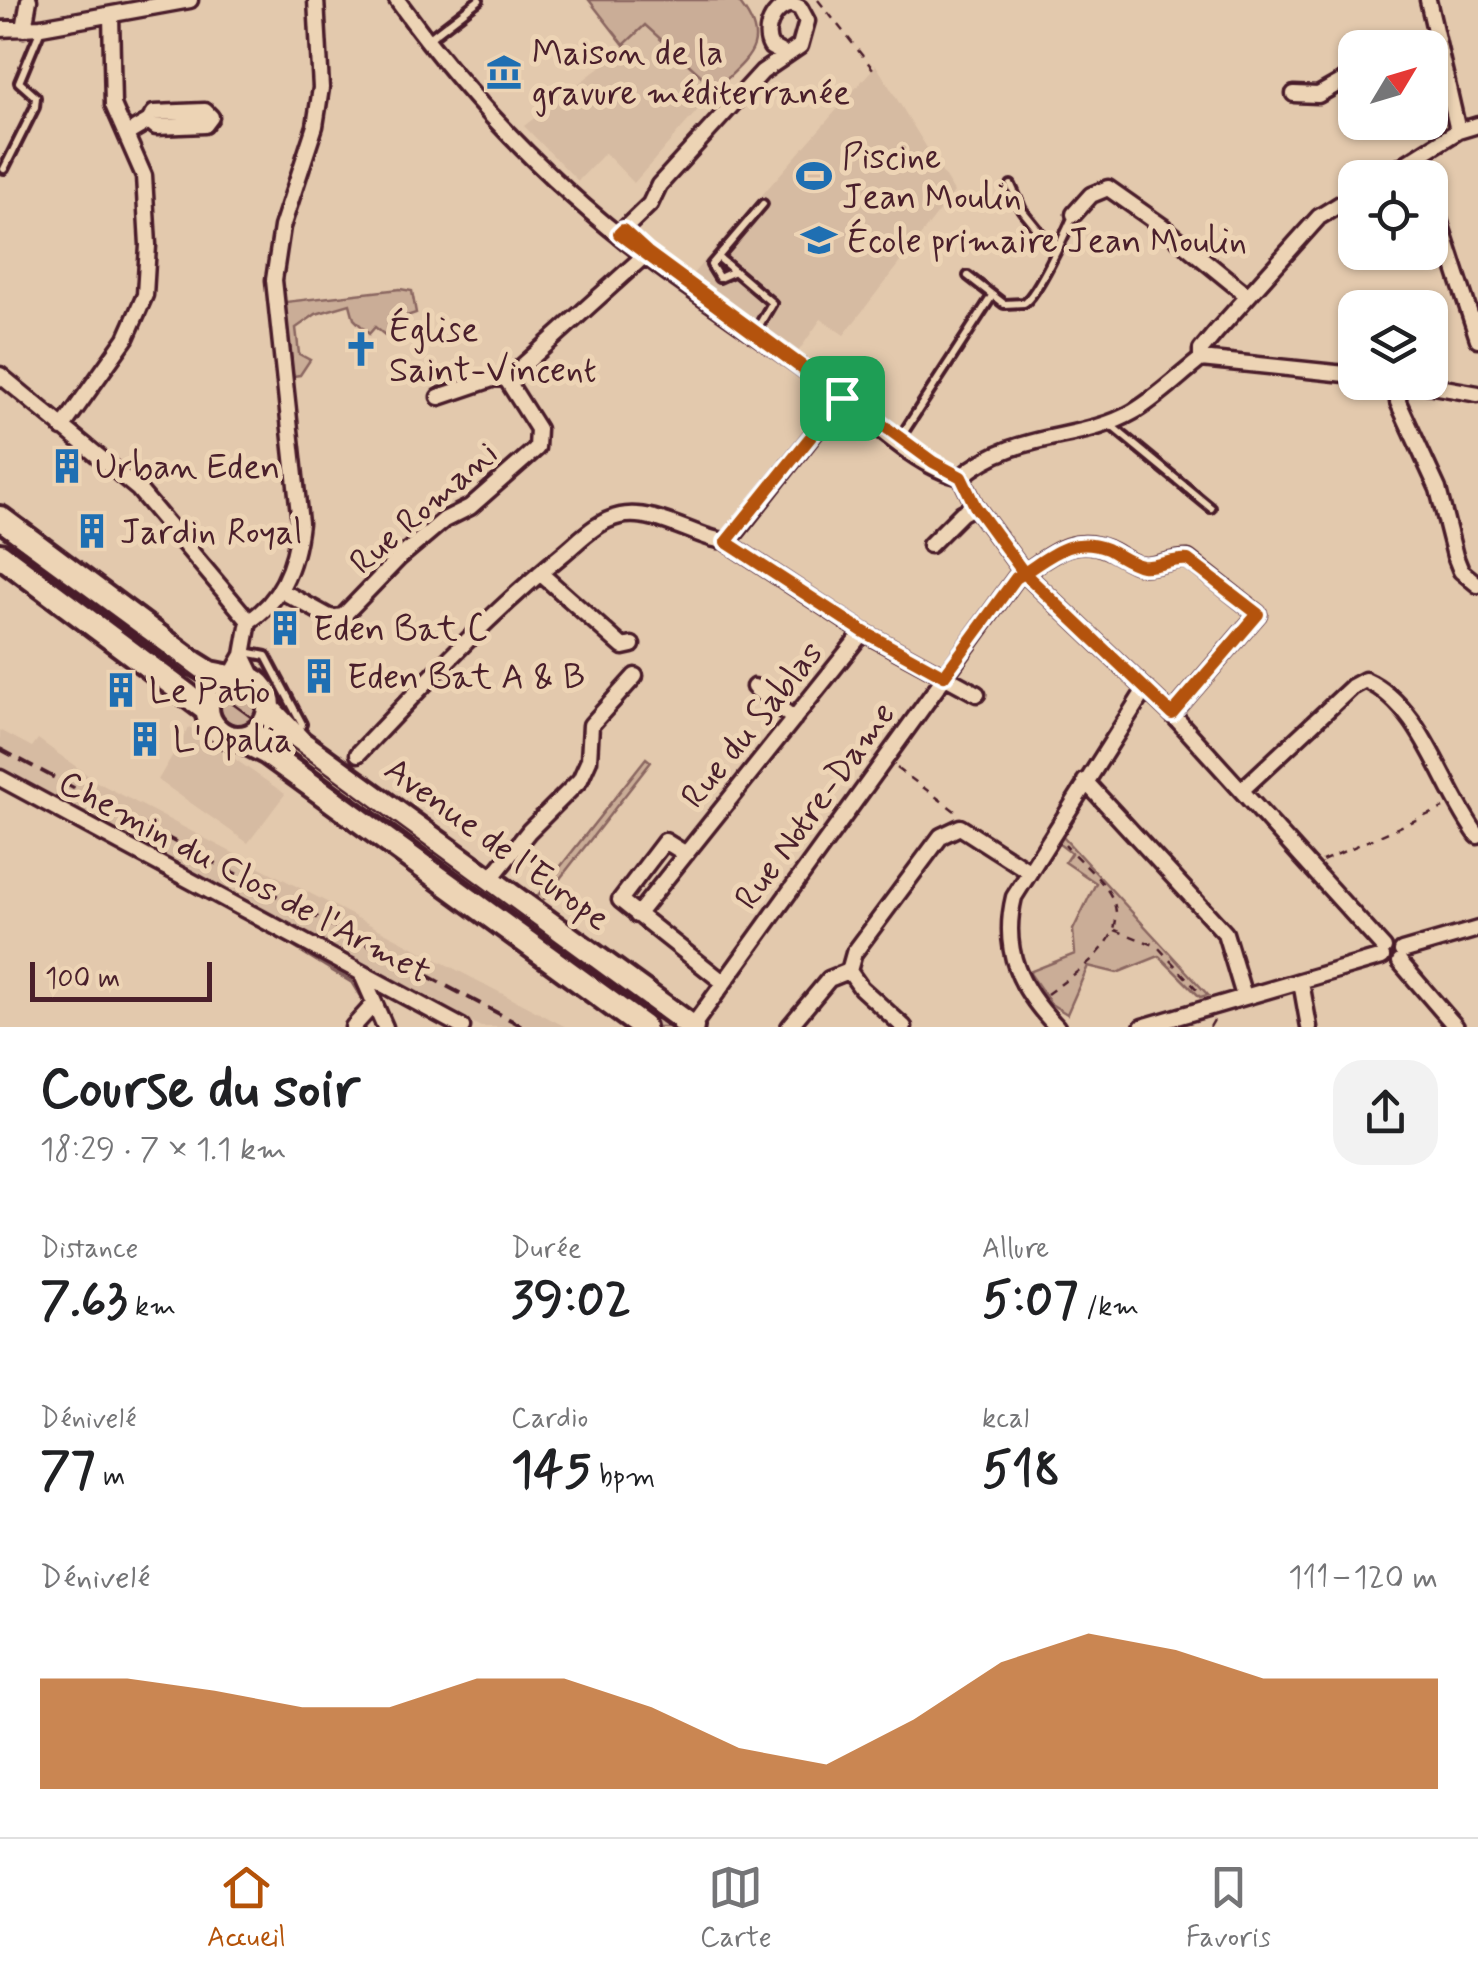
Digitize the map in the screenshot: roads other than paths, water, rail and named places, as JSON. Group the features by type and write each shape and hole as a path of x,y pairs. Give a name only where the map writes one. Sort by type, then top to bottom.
{"main road":[{"path":"0,518 194,663 210,673 256,682 268,709 261,727 238,738 221,733 207,710 0,555"},
{"path":"207,710 212,690 230,677"},
{"name":"Avenue de l'Europe","path":"268,709 291,736 692,1027"},
{"name":"Avenue de l'Europe","path":"238,738 267,754 643,1027"}],"street":[{"path":"24,29 29,0"},
{"path":"0,29 41,28 190,0"},
{"path":"248,620 266,610 280,590 298,543 301,503 276,328 275,259 315,126 320,64 316,0"},
{"path":"396,0 426,41 530,153 644,256 944,474 961,477 984,458 1009,448 1134,412 1201,359 1338,373"},
{"path":"1428,0 1429,30"},
{"path":"619,234 650,204 659,185 762,72 791,57 808,25 794,2 776,13 762,72"},
{"path":"62,428 126,338 145,295 144,176 114,105 111,15"},
{"path":"767,41 791,57"},
{"path":"1294,94 1318,95 1338,84"},
{"path":"1448,101 1458,130"},
{"path":"127,134 149,121"},
{"path":"1412,160 1458,130 1478,125"},
{"path":"1418,156 1419,160"},
{"path":"1074,214 1091,195 1108,188 1248,296"},
{"path":"1201,359 1201,350 1318,216 1338,205"},
{"path":"1448,247 1478,339"},
{"path":"507,380 644,256"},
{"path":"0,375 149,501 248,620"},
{"name":"Rue Romani","path":"280,590 331,618 343,616 439,523 470,507 537,448 541,436 507,380 498,377 439,397"},
{"path":"1448,389 1478,394"},
{"path":"726,542 842,398"},
{"path":"1398,400 1438,489 1461,570 1478,585"},
{"path":"961,477 975,506 1024,573 1172,714 1244,790 1383,952"},
{"path":"930,546 962,513 975,506"},
{"path":"358,754 488,616 596,526 632,514 679,523 726,542 864,632 977,694"},
{"name":"Rue Notre-Dame","path":"692,1027 1016,578 1060,548 1079,542 1094,544 1143,566 1188,560 1258,614 1172,714"},
{"path":"540,573 624,646 632,645"},
{"path":"230,677 244,654 248,620"},
{"name":"Rue du Sablas","path":"686,854 665,841 622,894 621,902 638,914 864,632"},
{"path":"244,654 256,682"},
{"path":"489,881 529,831 578,784 589,760 591,724 635,676"},
{"path":"1244,790 1366,680 1407,712 1454,804 1478,836"},
{"path":"754,687 794,719"},
{"path":"1057,1027 1035,1005 1018,974 1009,942 1014,897 1052,830 1144,691"},
{"path":"1085,782 1221,927 1244,996"},
{"name":"Chemin du Clos de l'Armet","path":"2,784 462,1027"},
{"path":"849,971 854,954 941,836 953,827 965,830 1027,870"},
{"path":"638,914 723,982"},
{"path":"1401,957 1478,929"},
{"path":"1142,1027 1301,982 1383,952 1394,944 1456,1027"},
{"path":"790,1027 803,1006 829,979 849,971"},
{"path":"849,971 861,988 904,1027"},
{"path":"362,976 385,1027"},
{"path":"1301,982 1309,1027"},
{"path":"353,1027 374,1004"}],"lane":[{"path":"426,41 479,0"},
{"path":"4,169 36,107 36,97 19,82 41,28"},
{"path":"1011,185 1022,210 1056,252"},
{"path":"735,271 719,278 711,271 762,204"},
{"path":"968,276 992,296 1014,306 1032,298 1074,214"},
{"path":"718,257 772,303 754,334"},
{"path":"898,440 992,296"},
{"path":"1107,422 1211,508"},
{"path":"244,654 266,656 276,672 302,724 291,736"}],"waterway":[{"path":"264,928 352,982 366,1005"}],"tram line":[{"path":"0,533 673,1027"}],"railway":[{"path":"0,749 524,1027"}],"place":[{"name":"Maison de la gravure méditerranée","path":"504,72"},
{"name":"Piscine Jean Moulin","path":"814,176"},
{"name":"École primaire Jean Moulin","path":"819,240"},
{"name":"Église Saint-Vincent","path":"361,349"},
{"name":"Urban Eden","path":"67,466"},
{"name":"Jardin Royal","path":"92,531"},
{"name":"Eden Bat C","path":"285,628"},
{"name":"Eden Bat A & B","path":"319,676"},
{"name":"Le Patio","path":"121,690"},
{"name":"L'Opalia","path":"145,739"}]}
